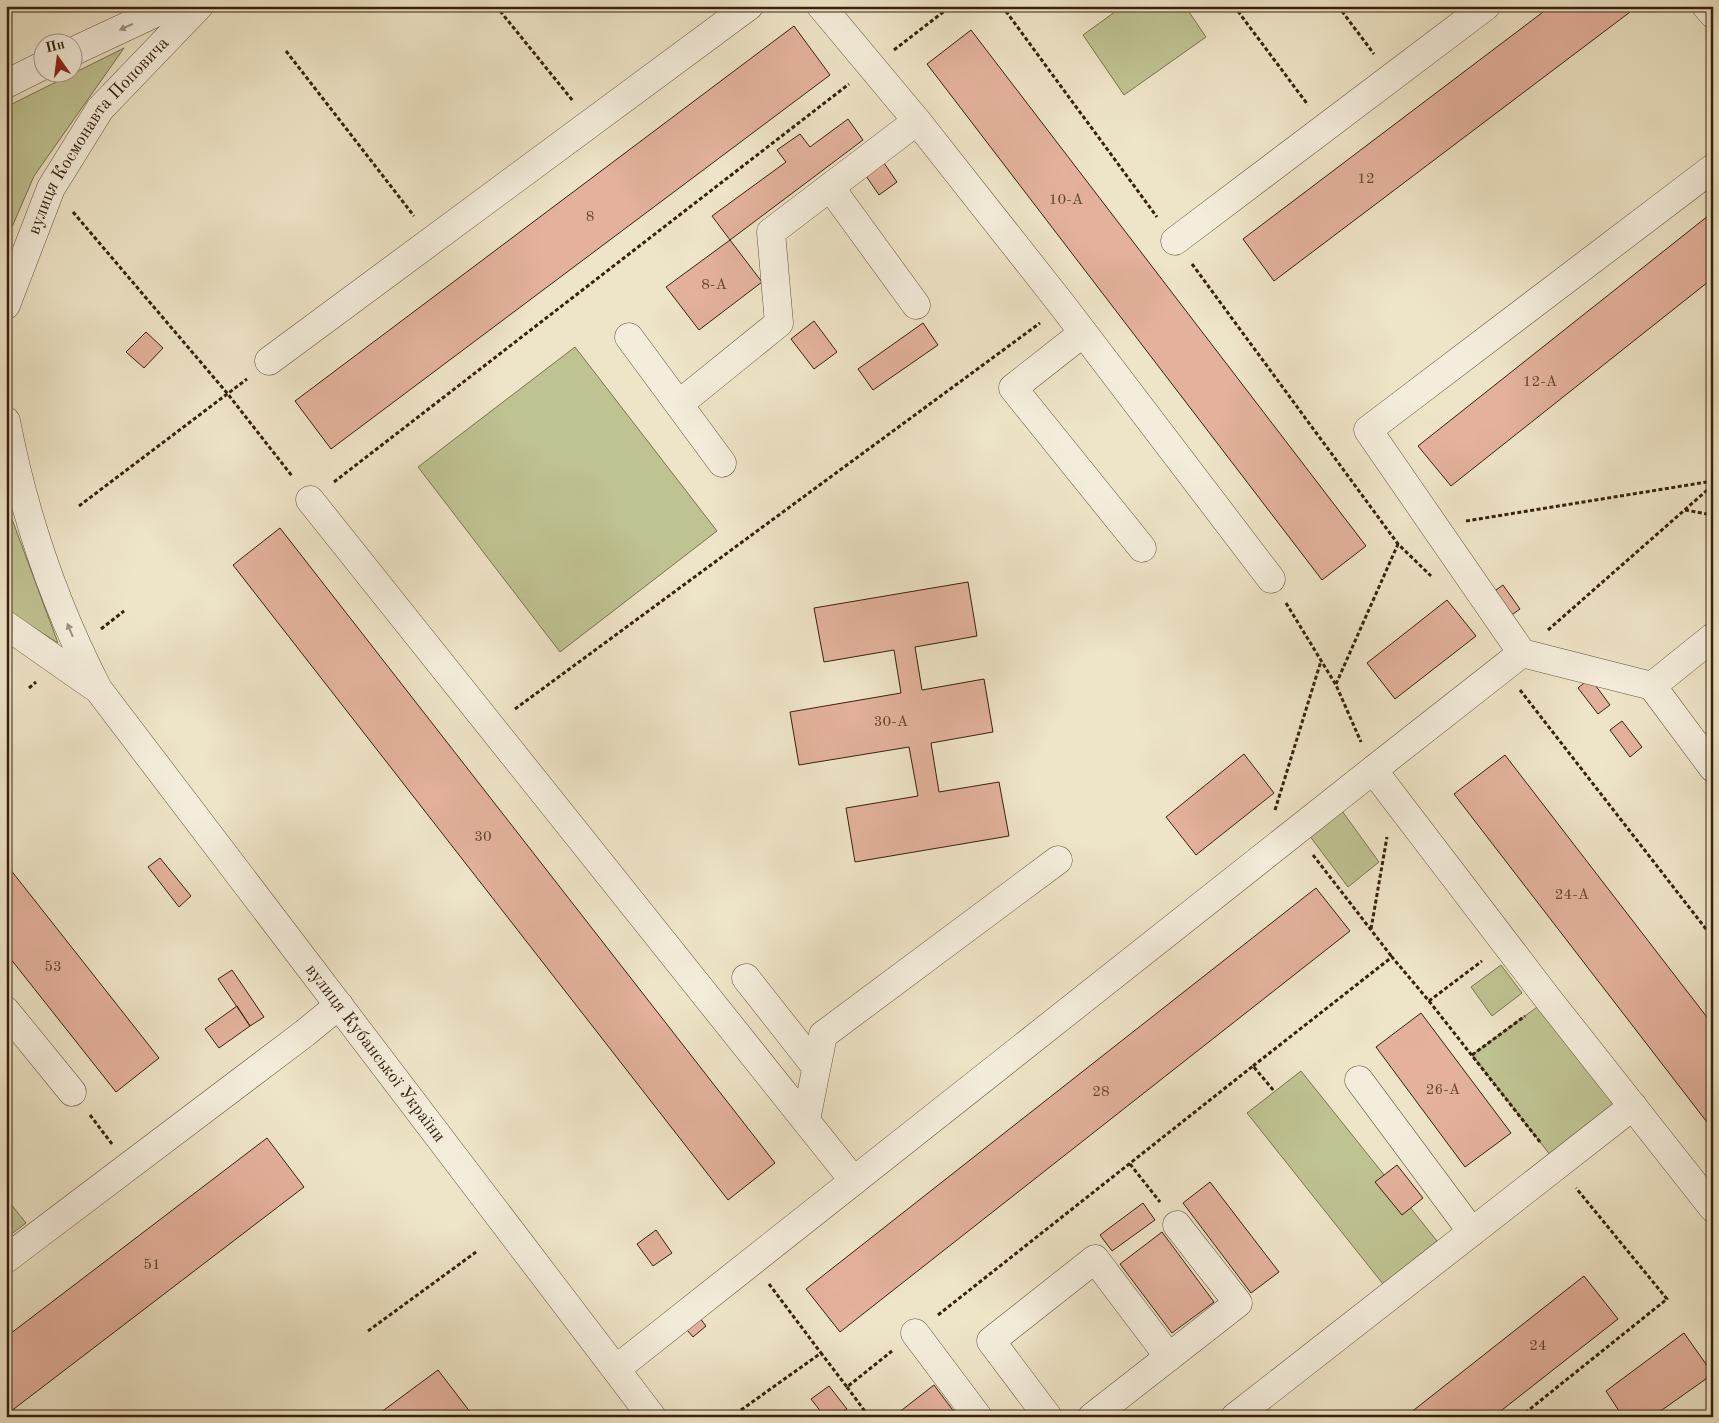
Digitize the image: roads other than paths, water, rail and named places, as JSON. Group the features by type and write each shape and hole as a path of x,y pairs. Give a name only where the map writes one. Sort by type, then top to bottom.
{"street":[{"name":"вулиця Космонавта Поповича","path":"82,47 170,6"},
{"name":"вулиця Космонавта Поповича","path":"6,305 50,188 100,109 199,6"},
{"path":"269,361 749,6"},
{"path":"821,6 917,121 1063,306 1271,579"},
{"path":"1175,241 1486,6"},
{"path":"1706,6 1713,14"},
{"path":"6,84 32,71"},
{"path":"679,404 779,323 771,232 917,121"},
{"path":"1512,661 1434,526 1368,430 1713,168"},
{"path":"830,187 916,305"},
{"path":"1083,333 1014,388 1142,548"},
{"path":"629,337 722,463"},
{"name":"вулиця Кубанської України","path":"6,421 16,472 43,564 77,649 98,690 652,1417"},
{"path":"310,500 854,1181"},
{"name":"вулиця Кубанської України","path":"6,625 98,690"},
{"path":"1652,686 1713,637"},
{"path":"616,1369 1512,661 1652,686 1713,768"},
{"path":"1373,770 1548,999 1713,1208"},
{"path":"806,1120 823,1035 1058,860"},
{"path":"746,978 816,1067"},
{"path":"6,1259 339,1006"},
{"path":"6,1011 72,1092"},
{"path":"1358,1080 1472,1232"},
{"path":"1235,1417 1633,1106"},
{"path":"1092,1417 1238,1303 1177,1225"},
{"path":"1048,1417 991,1341 1095,1259 1169,1357"},
{"path":"915,1333 978,1417"}]}
